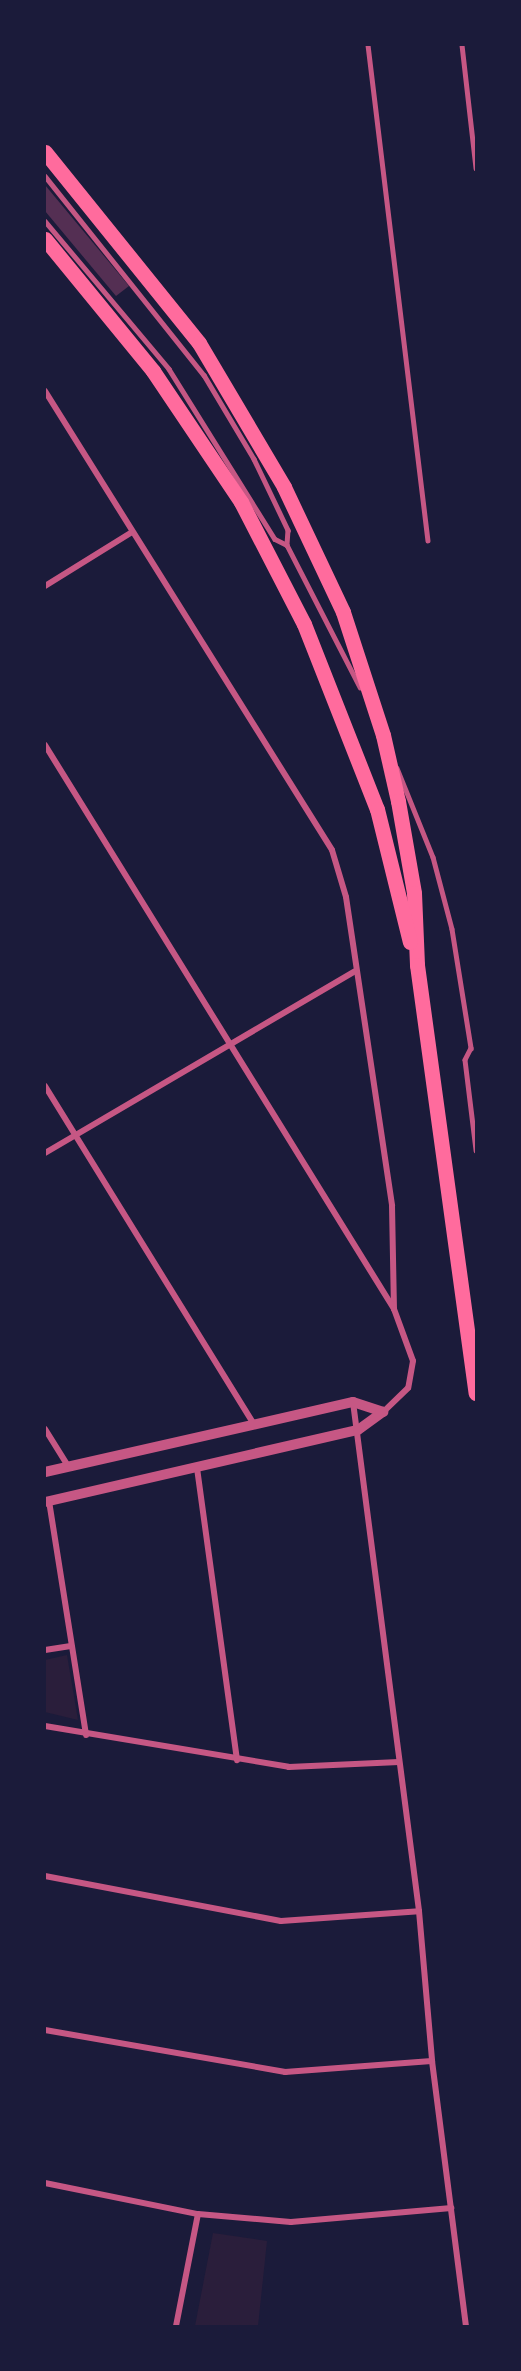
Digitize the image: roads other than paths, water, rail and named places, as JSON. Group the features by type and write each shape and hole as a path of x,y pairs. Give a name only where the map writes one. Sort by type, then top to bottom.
{"main road":[{"path":"45,152 199,343 284,487 343,612 382,735 414,893 417,965 476,1393"},
{"path":"45,239 153,371 241,502 304,624 377,809 417,965"}],"street":[{"path":"45,391 332,850 346,897 355,971 392,1206 394,1309"},
{"path":"45,585 132,532"},
{"path":"45,745 231,1042 394,1309 413,1361 408,1388 383,1412 358,1431 47,1501 86,1735"},
{"path":"45,1153 355,971"},
{"path":"45,1086 253,1423"},
{"path":"45,1472 353,1402 383,1412"},
{"path":"353,1402 419,1911 432,2061 466,2326"},
{"path":"45,1429 68,1466"},
{"path":"197,1468 237,1760"},
{"path":"45,1650 70,1646"},
{"path":"45,1726 86,1735 289,1767 399,1762"},
{"path":"45,1876 281,1921 419,1911"},
{"path":"45,2030 285,2072 432,2061"},
{"path":"45,2183 198,2214 291,2222 451,2208"},
{"path":"176,2326 198,2214"}],"lane":[{"path":"368,45 428,540"},
{"path":"462,45 476,168"},
{"path":"45,176 204,375 254,459 288,530 287,545 382,735 434,857 452,929 471,1048 476,1054"},
{"path":"45,221 169,369 275,539 287,545"},
{"path":"471,1048 465,1060 476,1150"}]}
